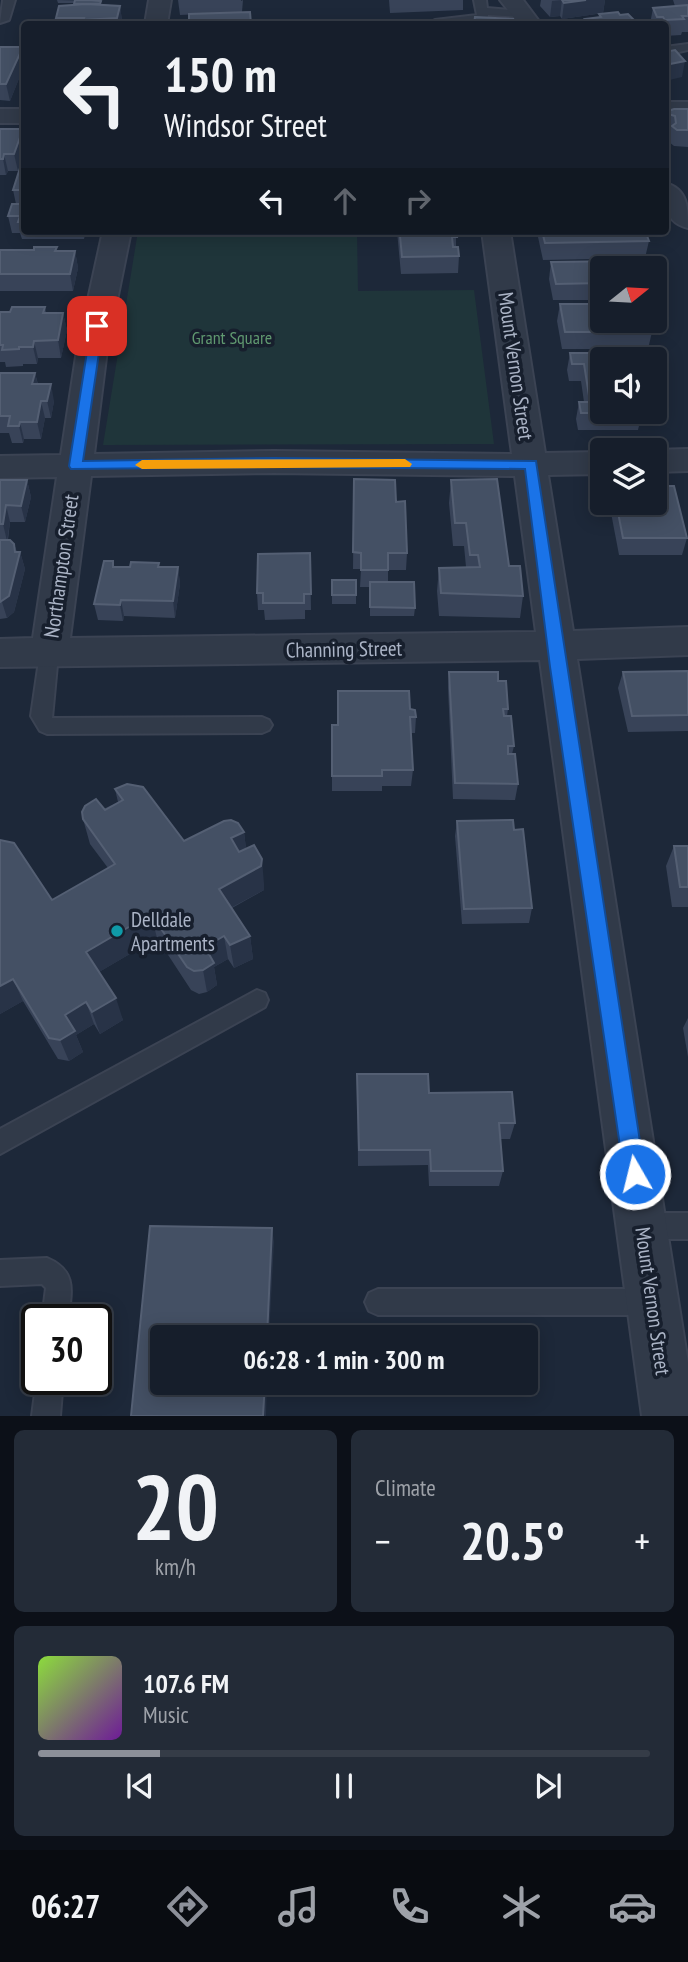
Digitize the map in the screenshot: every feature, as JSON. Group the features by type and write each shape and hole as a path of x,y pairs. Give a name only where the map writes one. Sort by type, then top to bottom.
{"street":[{"path":"156,21 160,0"},
{"path":"669,109 688,109"},
{"path":"0,116 21,116"},
{"path":"669,196 688,220"},
{"name":"Northampton Street","path":"49,653 92,350 116,235"},
{"name":"Mount Vernon Street","path":"497,235 669,1416"},
{"path":"667,461 688,460"},
{"path":"0,467 274,462 590,463"},
{"name":"Channing Street","path":"0,653 556,646 688,641"}],"lane":[{"path":"0,20 3,20 9,0"},
{"path":"462,21 476,20 483,16 481,5 521,13"},
{"path":"669,50 688,47"},
{"path":"49,653 41,716 47,726 262,725"},
{"path":"0,1142 257,1000"},
{"path":"642,1226 688,1226"},
{"path":"0,1273 47,1271 59,1283 57,1304"},
{"path":"378,1302 652,1302"},
{"path":"46,1416 48,1395"}],"green space":[{"name":"Grant Square","path":"137,235 357,235 358,291 474,290 494,444 103,445"}],"building":[{"path":"75,0 101,1 100,4 74,4"},
{"path":"562,0 586,0 564,3"},
{"path":"688,5 688,16 682,16 684,19 665,20 663,17 657,17 653,8"},
{"path":"59,6 120,6 117,18 56,18"},
{"path":"250,12 251,21 189,21 189,14"},
{"path":"618,12 620,15 628,14 635,21 585,19 601,17 599,14"},
{"path":"475,17 513,19 513,21 474,21"},
{"path":"0,47 21,47 6,84 0,84"},
{"path":"675,50 685,61 669,64 669,51"},
{"path":"688,109 688,130 677,130 672,126 676,123 675,116 669,114 669,111"},
{"path":"0,129 21,129 14,154 4,154 3,159 0,159"},
{"path":"20,168 21,168 21,190 13,190"},
{"path":"12,204 21,204 21,222 18,222 20,216 8,216"},
{"path":"457,235 452,237 453,247 458,247 459,256 402,257 400,236"},
{"path":"543,235 647,235 649,241 545,243"},
{"path":"34,247 57,247 55,251 75,251 70,274 0,274 0,250 34,250"},
{"path":"590,261 590,283 556,284 551,262"},
{"path":"560,304 590,304 590,332 565,332"},
{"path":"12,307 45,307 43,313 63,313 58,340 34,341 33,347 2,350 0,312 10,312"},
{"path":"570,353 590,353 590,402 584,364 572,364"},
{"path":"0,373 35,373 32,384 51,384 47,401 41,401 37,422 20,422 19,426 8,426 10,416 0,416"},
{"path":"579,402 590,402 590,413 581,413"},
{"path":"354,479 395,480 396,502 405,501 407,553 388,553 388,570 361,570 361,553 353,552"},
{"path":"497,479 509,566 520,566 523,596 441,593 439,568 480,567 478,555 470,555 466,523 455,523 451,480"},
{"path":"0,480 27,480 21,506 6,505 3,524 0,524"},
{"path":"667,486 674,486 687,538 623,538 619,515 667,515"},
{"path":"0,540 10,540 14,544 15,552 20,552 9,596 0,602"},
{"path":"310,553 311,594 304,594 304,603 263,603 263,593 257,593 258,554"},
{"path":"104,561 113,561 113,567 130,567 131,562 159,563 158,567 178,567 173,601 121,600 120,605 94,604"},
{"path":"332,580 356,580 356,595 332,595"},
{"path":"370,582 414,582 415,608 370,607"},
{"path":"688,671 688,715 632,716 623,672"},
{"path":"449,672 498,672 498,681 506,681 508,709 503,709 504,716 511,716 514,746 508,746 508,754 515,754 518,784 455,783"},
{"path":"338,691 409,691 410,709 415,710 416,717 410,717 413,770 382,770 382,776 332,776 332,725 338,725"},
{"name":"Delldale Apartments","path":"127,784 143,787 184,841 224,821 238,823 244,832 231,838 239,852 254,845 262,859 261,866 219,889 250,936 230,945 224,936 205,947 214,963 203,970 194,971 187,967 151,914 86,952 116,998 92,1012 86,1002 65,1015 75,1031 60,1040 49,1038 13,979 0,986 0,840 14,843 52,900 115,864 83,819 82,812 85,806 96,799 105,810 123,800 115,789"},
{"path":"513,820 514,830 523,829 532,908 464,909 457,821"},
{"path":"674,846 688,846 688,887 680,887"},
{"path":"357,1074 428,1074 429,1093 512,1092 515,1123 499,1123 503,1171 431,1171 430,1150 359,1150"},
{"path":"150,1226 272,1228 268,1325 150,1325 150,1395 264,1395 263,1416 131,1416"}],"slow traffic":[{"path":"142,465 274,462 405,464"}],"place":[{"name":"Delldale Apartments","path":"117,931"}],"route":[{"path":"97,326 75,466 274,462 531,465 558,667 635,1174"}]}
